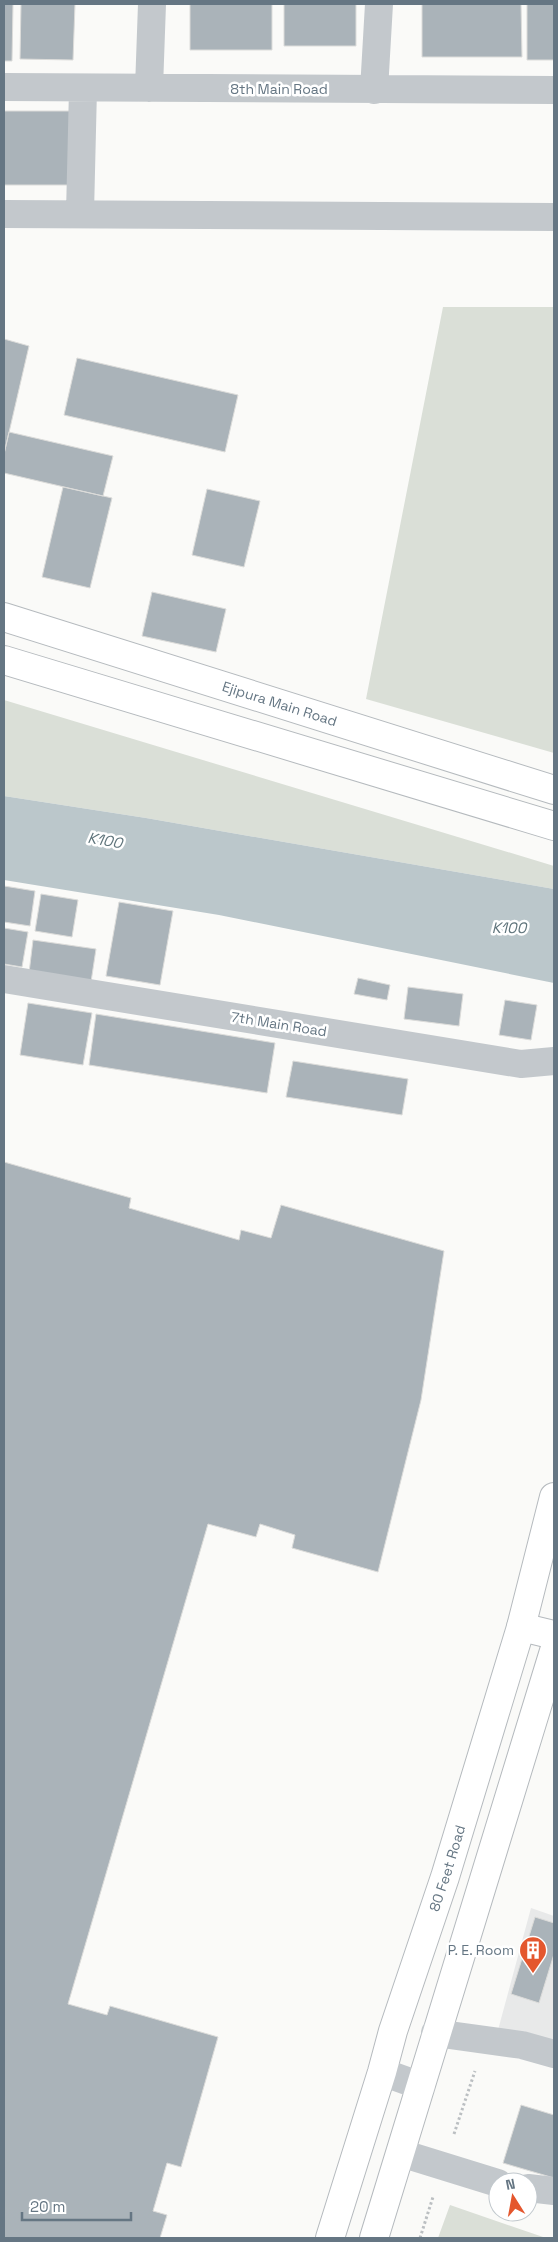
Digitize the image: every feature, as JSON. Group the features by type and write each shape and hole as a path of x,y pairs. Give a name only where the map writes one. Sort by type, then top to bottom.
{"main road":[{"name":"Ejipura Main Road","path":"4,617 554,790"},
{"path":"102,689 112,651"},
{"path":"4,660 554,826"},
{"name":"80 Feet Road","path":"330,2238 393,2031 445,1877 521,1627 554,1497"},
{"path":"521,1627 554,1635"},
{"path":"374,2238 421,2086 435,2033 554,1650"},
{"path":"445,1877 479,1894"}],"street":[{"path":"148,88 152,4"},
{"path":"374,90 378,4"},
{"name":"8th Main Road","path":"4,88 554,90"},
{"path":"80,213 83,89"},
{"path":"4,214 554,216"},
{"name":"7th Main Road","path":"4,979 521,1064 554,1061"},
{"path":"435,2033 484,2042 522,2045 554,2054"},
{"path":"382,2072 421,2086"},
{"path":"401,2153 443,2168 488,2180"},
{"path":"538,2190 554,2192"}],"path":[{"path":"420,2238 484,2042"}],"shaded area":[{"path":"443,307 554,307 554,753 366,699"},
{"path":"4,700 554,866 554,889 146,818 4,796"},
{"path":"531,1908 554,1916 554,2043 498,2030"},
{"path":"450,2205 488,2218 488,2222 499,2222 546,2238 438,2238"}],"water":[{"name":"K100","path":"4,796 146,818 554,889 554,983 219,915 4,880"}],"building":[{"path":"4,4 13,4 12,61 4,61"},
{"path":"21,4 75,4 73,60 20,59"},
{"path":"190,4 272,4 272,50 190,50"},
{"path":"284,4 356,4 356,46 284,46"},
{"path":"422,4 521,4 522,57 422,57"},
{"path":"527,4 554,4 554,60 527,60"},
{"path":"4,111 75,111 75,185 4,185"},
{"path":"4,339 29,346 4,454"},
{"path":"77,358 238,395 225,452 64,415"},
{"path":"9,432 113,456 103,496 4,473 4,454"},
{"path":"63,487 112,498 90,588 42,577"},
{"path":"207,489 260,501 244,567 192,555"},
{"path":"152,592 226,609 216,652 142,636"},
{"path":"4,886 35,891 30,926 4,922"},
{"path":"41,894 78,900 72,937 35,931"},
{"path":"119,902 173,911 160,985 106,976"},
{"path":"4,928 28,932 22,967 4,964"},
{"path":"33,940 96,949 91,982 29,973"},
{"path":"358,978 390,985 387,1000 354,994"},
{"path":"408,987 463,994 459,1026 404,1019"},
{"path":"505,1000 537,1005 531,1040 499,1035"},
{"path":"28,1003 92,1013 83,1065 20,1055"},
{"path":"96,1014 275,1043 267,1093 89,1065"},
{"path":"293,1061 408,1079 402,1115 286,1097"},
{"path":"4,1162 131,1198 129,1208 239,1240 241,1230 271,1238 281,1205 444,1251 421,1400 378,1572 292,1548 295,1535 260,1524 256,1537 208,1524 68,2004 107,2015 110,2006 218,2037 181,2167 167,2163 153,2211 167,2215 160,2238 4,2238"},
{"name":"P. E. Room","path":"535,1917 554,1923 554,1954 539,2003 511,1994"},
{"path":"521,2105 554,2115 554,2178 503,2163"}],"place":[{"name":"P. E. Room","path":"533,1974"}]}
